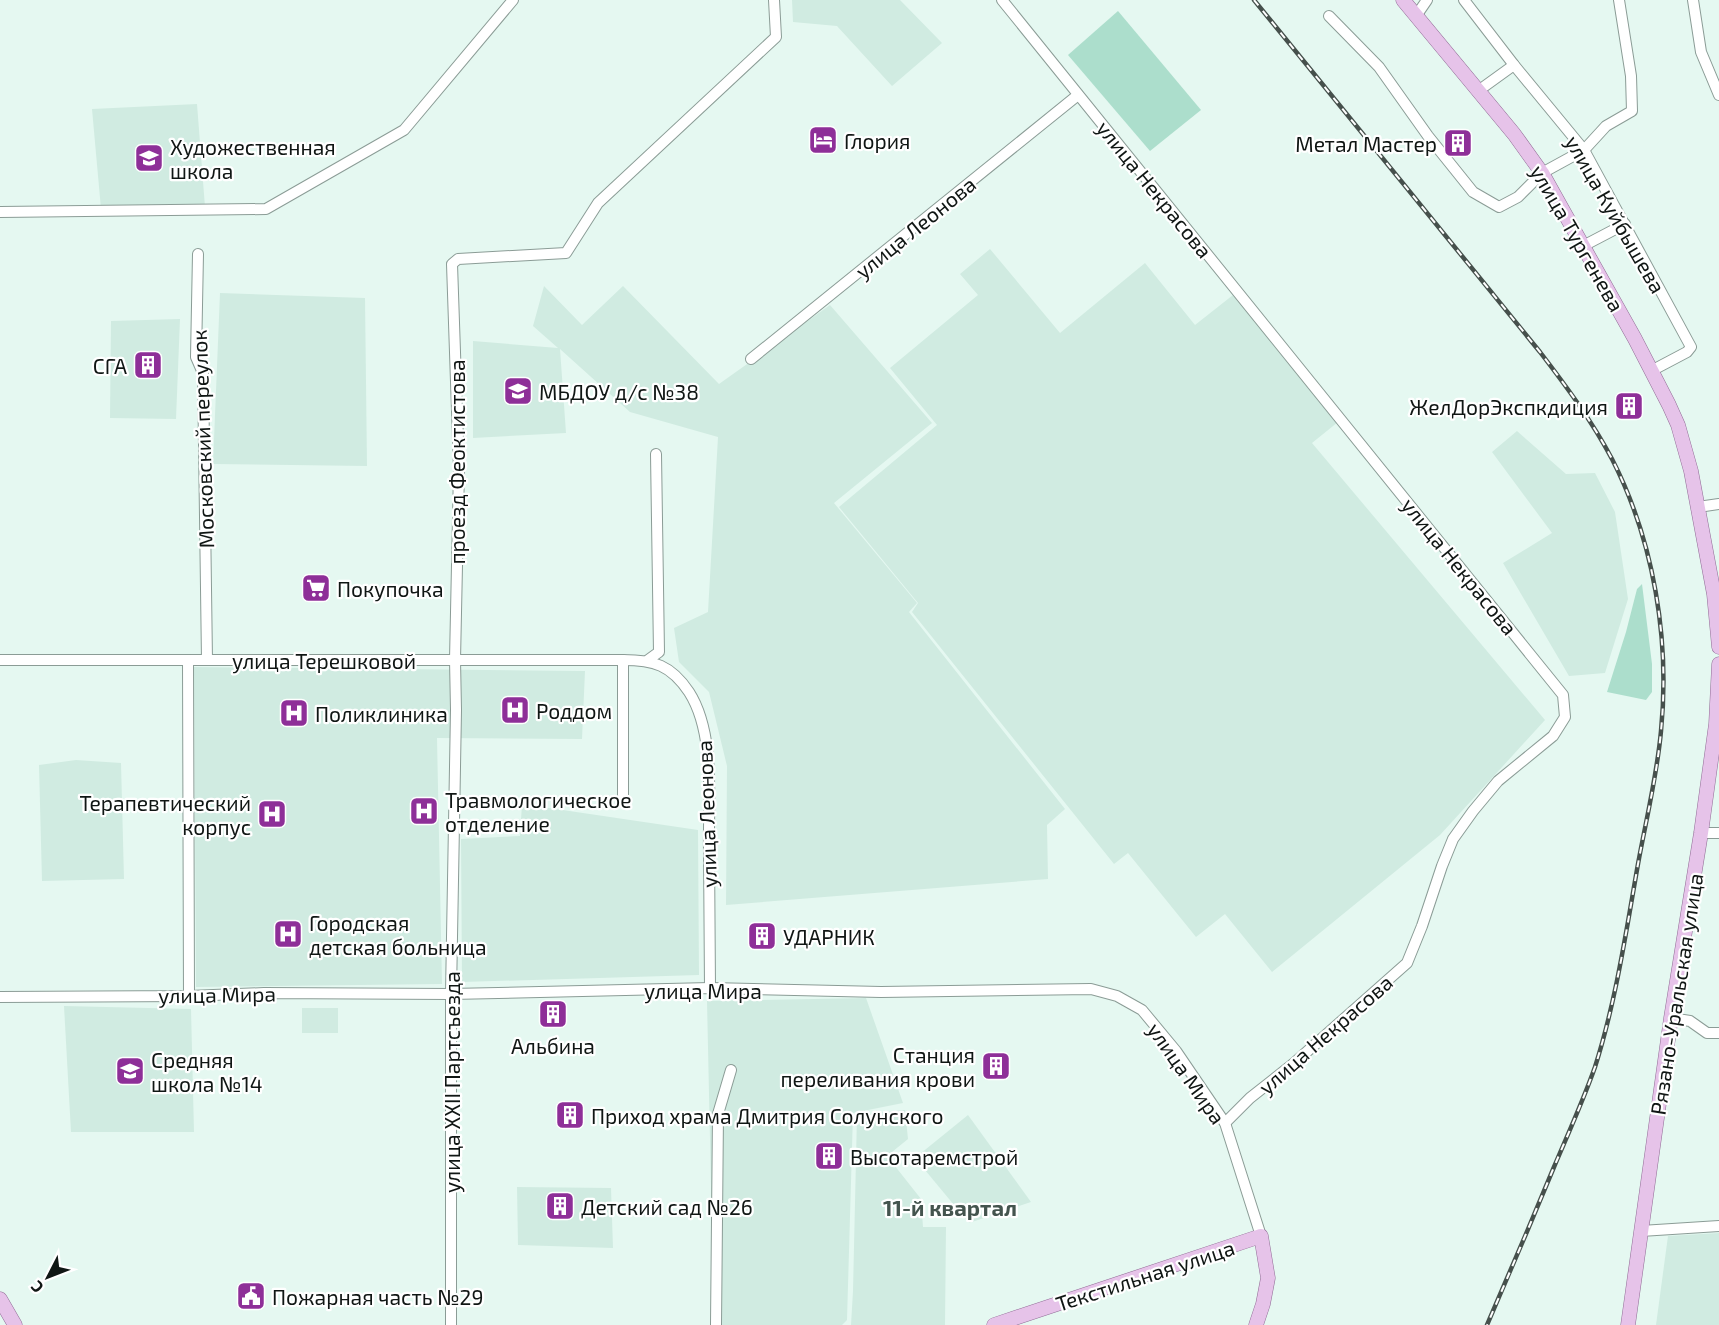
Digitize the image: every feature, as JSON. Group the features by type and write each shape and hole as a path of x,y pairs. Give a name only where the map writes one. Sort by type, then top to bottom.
{"main road":[{"name":"улица Тургенева","path":"1403,0 1514,134 1542,173 1651,371 1678,425 1698,507"},
{"path":"1698,507 1714,594 1719,646"},
{"name":"Рязано-Уральская улица","path":"1628,1325 1671,1018 1701,833 1716,724 1719,664"},
{"path":"1256,1325 1268,1278 1261,1236"},
{"name":"Текстильная улица","path":"994,1325 1261,1236"},
{"path":"0,1299 15,1325"}],"street":[{"path":"0,212 266,209 404,130 513,0"},
{"name":"проезд Феоктистова","path":"455,660 459,470 452,264 458,259 566,253 598,203 776,37 774,0"},
{"name":"улица Некрасова","path":"1002,0 1280,341 1563,694 1565,717 1553,736 1498,781 1453,839 1407,963 1293,1064 1250,1098 1225,1123"},
{"path":"1416,16 1427,0"},
{"path":"1329,16 1378,66 1428,136 1473,192 1500,207 1518,197 1542,173 1584,150 1606,126 1632,111 1631,76 1619,0"},
{"path":"1693,0 1701,52 1719,95"},
{"name":"улица Куйбышева","path":"1464,1 1584,150 1691,347 1687,352 1651,371"},
{"path":"1478,91 1514,65"},
{"name":"улица Леонова","path":"751,359 1078,96"},
{"path":"1583,246 1625,224"},
{"name":"Московский переулок","path":"198,254 196,357 203,372 207,660"},
{"path":"648,660 659,652 656,454"},
{"path":"1698,507 1719,504"},
{"name":"улица Терешковой","path":"0,660 648,660"},
{"path":"188,660 189,996"},
{"name":"улица XXII Партсъезда","path":"451,1325 455,660"},
{"path":"623,660 623,795"},
{"name":"улица Леонова","path":"648,660 666,668 679,679 690,694 705,734 708,771 710,988"},
{"path":"1701,833 1719,833"},
{"name":"улица Мира","path":"0,997 189,996 264,993 452,994 710,988 880,992 1091,989 1117,996 1142,1010 1159,1029 1225,1123 1261,1236"},
{"path":"1671,1018 1690,1021 1707,1033 1719,1033"},
{"path":"716,1325 717,1114 731,1070"},
{"path":"1641,1231 1719,1226"}],"shaded area":[{"path":"792,0 900,0 942,43 892,86 837,26 793,22"},
{"name":"Художественная школа","path":"197,104 205,207 101,209 92,109"},
{"path":"990,249 1060,333 1145,263 1195,325 1233,295 1338,422 1312,443 1545,720 1440,835 1272,972 1225,914 1196,937 1128,853 1114,864 912,612 918,603 839,507 937,425 890,368 978,295 960,274"},
{"path":"544,286 582,325 623,286 719,384 830,305 932,423 834,503 917,603 909,612 1065,809 1047,825 1048,879 726,905 727,766 709,692 679,662 674,628 708,612 718,437 630,412 560,349 566,433 473,438 473,341 558,348 533,326"},
{"path":"220,293 365,298 367,466 213,464"},
{"path":"180,319 176,419 110,418 111,321"},
{"path":"1517,431 1566,474 1595,473 1615,512 1628,599 1605,673 1569,676 1503,563 1552,533 1492,452"},
{"path":"194,667 585,671 582,739 437,738 442,984 196,987"},
{"path":"76,760 121,763 124,879 42,881 39,765"},
{"path":"522,804 698,830 699,975 462,982 461,839 520,836"},
{"path":"866,998 903,1103 853,1113 847,1320 842,1325 714,1325 707,1001"},
{"name":"Средняя школа №14","path":"64,1006 191,1009 194,1132 71,1132"},
{"path":"302,1008 338,1008 338,1033 302,1033"},
{"path":"905,1110 908,1139 887,1156 921,1199 923,1227 946,1227 945,1325 851,1325 857,1115"},
{"path":"968,1115 1031,1202 969,1223 915,1158"},
{"path":"517,1187 611,1188 613,1248 518,1245"},
{"path":"1719,1233 1719,1325 1656,1325 1668,1236"}],"green space":[{"path":"1118,11 1201,110 1150,151 1068,55"},
{"path":"1642,584 1652,664 1652,692 1646,700 1607,692 1637,589"}],"railway":[{"path":"1254,0 1540,352 1578,404 1612,459 1627,490 1639,523 1656,592 1663,662 1661,731 1615,992 1586,1092 1487,1325"}],"place":[{"name":"Глория","path":"823,140"},
{"name":"Метал Мастер","path":"1458,143"},
{"name":"Художественная школа","path":"149,158"},
{"name":"СГА","path":"148,365"},
{"name":"МБДОУ д/с №38","path":"518,391"},
{"name":"ЖелДорЭкспкдиция","path":"1629,406"},
{"name":"Покупочка","path":"316,588"},
{"name":"Роддом","path":"515,710"},
{"name":"Поликлиника","path":"294,713"},
{"name":"Травмологическое отделение","path":"424,811"},
{"name":"Терапевтический корпус","path":"272,814"},
{"name":"Городская детская больница","path":"288,934"},
{"name":"УДАРНИК","path":"762,936"},
{"name":"Альбина","path":"553,1014"},
{"name":"Станция переливания крови","path":"996,1066"},
{"name":"Средняя школа №14","path":"130,1071"},
{"name":"Приход храма Дмитрия Солунского","path":"570,1115"},
{"name":"Высотаремстрой","path":"829,1156"},
{"name":"Детский сад №26","path":"560,1206"},
{"name":"Пожарная часть №29","path":"251,1296"}],"district":[{"name":"11-й квартал","path":"950,1207"}]}
